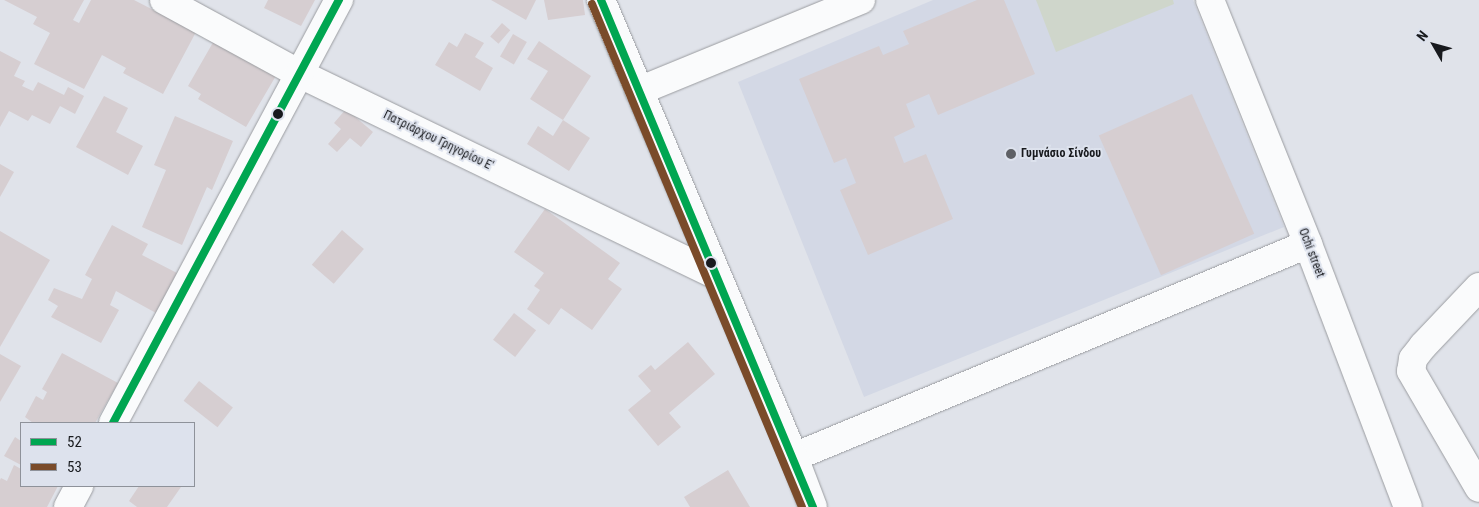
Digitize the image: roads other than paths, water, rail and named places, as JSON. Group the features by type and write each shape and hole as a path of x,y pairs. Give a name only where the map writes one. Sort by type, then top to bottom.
{"street":[{"name":"Πατριάρχου Γρηγορίου Ε'","path":"164,0 300,74 716,275"},
{"path":"114,422 339,0"},
{"path":"601,0 794,457 813,507"},
{"path":"639,91 861,0"},
{"name":"Ochi street","path":"1210,0 1308,244 1408,507"},
{"path":"794,457 1308,244"},
{"path":"1479,287 1423,346 1413,359 1411,371 1479,488"},
{"path":"68,507 78,487"}],"place":[{"name":"Γυμνάσιο Σίνδου","path":"1011,154"}]}
